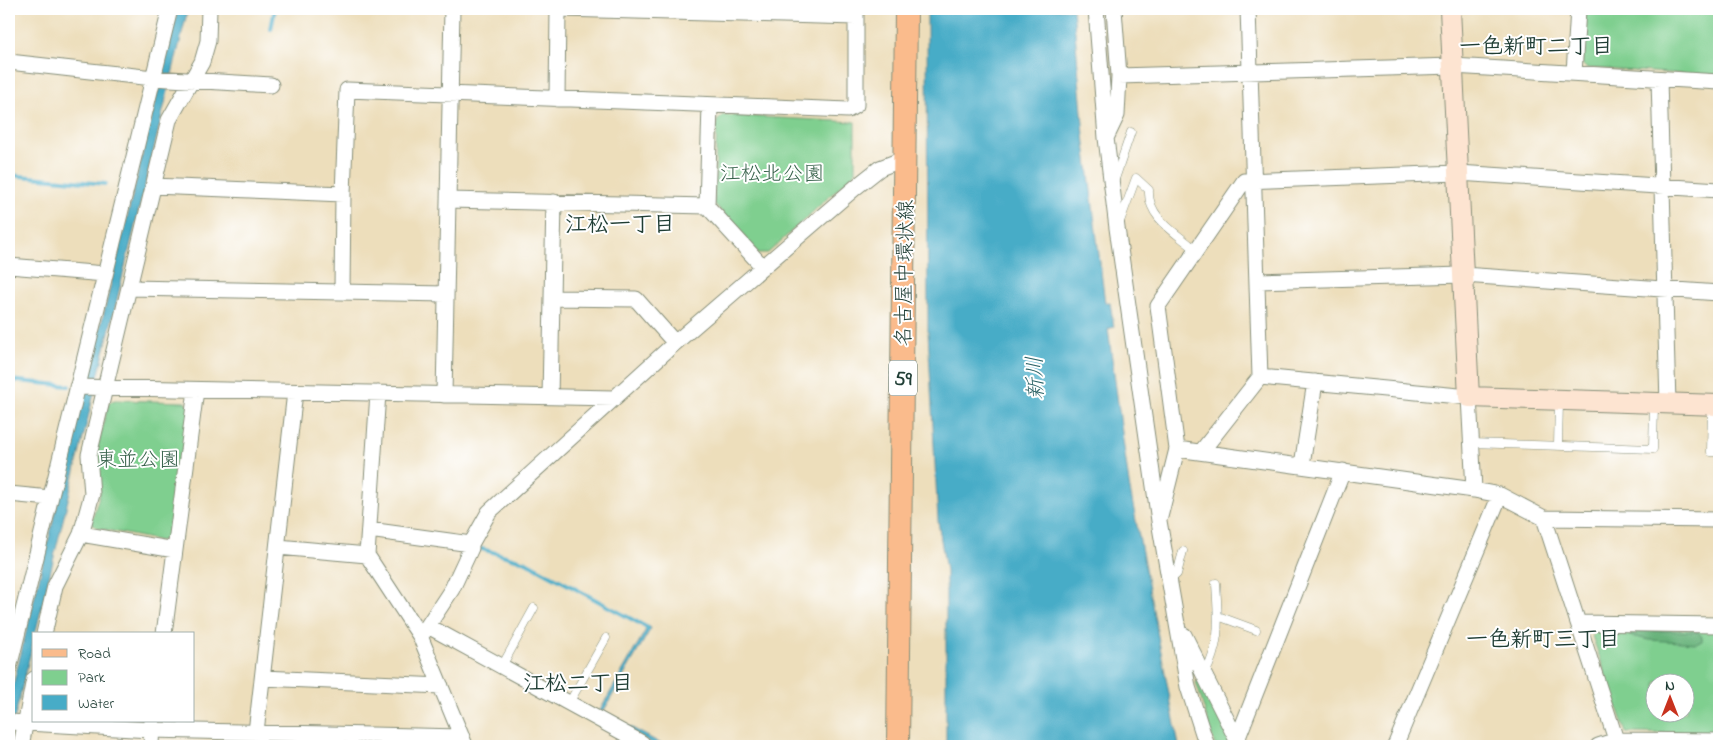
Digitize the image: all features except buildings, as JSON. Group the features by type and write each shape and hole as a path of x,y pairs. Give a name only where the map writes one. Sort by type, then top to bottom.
{"main road":[{"name":"名古屋中環状線","path":"898,746 906,158 906,9"}],"street":[{"path":"44,632 54,586 81,534 92,494 89,455 91,387 105,274 156,78 170,9"},
{"path":"9,668 16,607 50,498 129,288 169,120 192,81 208,41 209,9"},
{"path":"444,395 452,9"},
{"path":"557,99 558,9"},
{"path":"342,291 347,90 848,110 856,105 856,13 564,9"},
{"path":"1096,9 1106,138 1112,188 1158,521 1188,687 1207,746"},
{"path":"1106,138 1117,115 1119,76 1114,9"},
{"path":"1201,452 1260,377 1248,9"},
{"path":"1450,9 1474,490"},
{"path":"1574,73 1578,9"},
{"path":"9,62 177,80 271,86"},
{"path":"1119,76 1453,66 1719,82"},
{"path":"1659,79 1665,289 1661,403"},
{"path":"710,105 707,206 763,267"},
{"path":"424,631 452,589 471,548 471,544 489,512 674,344 837,202 880,168 906,158"},
{"path":"1158,521 1177,449 1158,306 1244,181 1458,173 1719,190"},
{"path":"153,186 343,194"},
{"path":"448,200 707,206"},
{"path":"550,397 554,202"},
{"path":"9,266 105,274"},
{"path":"1257,280 1463,276 1719,293"},
{"path":"129,288 446,294"},
{"path":"552,298 636,299 674,344"},
{"path":"1260,377 1469,397 1716,405"},
{"path":"1302,466 1315,382"},
{"path":"91,387 614,398"},
{"path":"164,632 196,390"},
{"path":"256,732 295,392"},
{"path":"17,723 152,726 464,742 441,686 424,631 367,555 378,393"},
{"path":"1177,449 1474,490 1500,495 1544,518 1719,520"},
{"path":"1238,743 1343,471"},
{"path":"9,494 50,498"},
{"path":"1395,746 1500,495"},
{"path":"1544,518 1617,743"},
{"path":"368,530 471,544"},
{"path":"81,534 175,550"},
{"path":"278,546 367,555"},
{"path":"1175,616 1204,678 1238,743"},
{"path":"1578,622 1719,625"},
{"path":"424,631 502,666 642,743"},
{"path":"262,678 441,686"},
{"path":"21,746 17,723 32,684"},
{"path":"150,746 152,726"},
{"path":"1598,746 1617,743 1719,741"}],"lane":[{"path":"1112,188 1131,132"},
{"path":"1117,228 1136,178 1148,190 1148,200 1154,214 1196,250"},
{"path":"1558,446 1559,400"},
{"path":"1471,443 1653,449 1661,403"},
{"path":"1716,405 1711,452 1719,452"},
{"path":"1169,580 1176,574 1183,551"},
{"path":"1204,678 1213,659 1219,634 1216,582"},
{"path":"502,666 534,608"},
{"path":"1218,616 1256,630"},
{"path":"568,703 606,638"}],"green space":[{"path":"1586,9 1719,9 1719,76 1586,68 1582,64"},
{"name":"江松北公園","path":"723,115 855,122 855,173 768,253 757,253 714,203 717,121"},
{"name":"東並公園","path":"115,400 185,402 190,409 169,537 161,541 97,528 91,523 100,493 95,457 109,402"},
{"path":"1598,628 1719,630 1719,734 1626,733 1592,636"},
{"path":"1628,630 1698,632 1702,637 1702,641 1697,643 1650,640 1630,636"},
{"path":"1201,680 1235,746 1215,746 1196,682"}],"water":[{"path":"178,9 188,9 36,632 32,632 32,647 9,741 9,702"},
{"name":"新川","path":"927,9 1073,9 1084,135 1105,303 1110,303 1114,327 1108,329 1129,484 1179,746 946,746 946,571 938,521 928,332"},
{"path":"648,626 651,628 603,712 665,746 657,746 598,714"}],"waterway":[{"path":"271,29 275,9"},
{"path":"9,175 106,184"},
{"path":"9,380 69,386"},
{"path":"475,547 526,562 648,628 648,630"}],"district":[{"name":"一色新町二丁目","path":"1536,45"},
{"name":"江松一丁目","path":"620,223"},
{"name":"一色新町三丁目","path":"1543,638"},
{"name":"江松二丁目","path":"578,682"}]}
